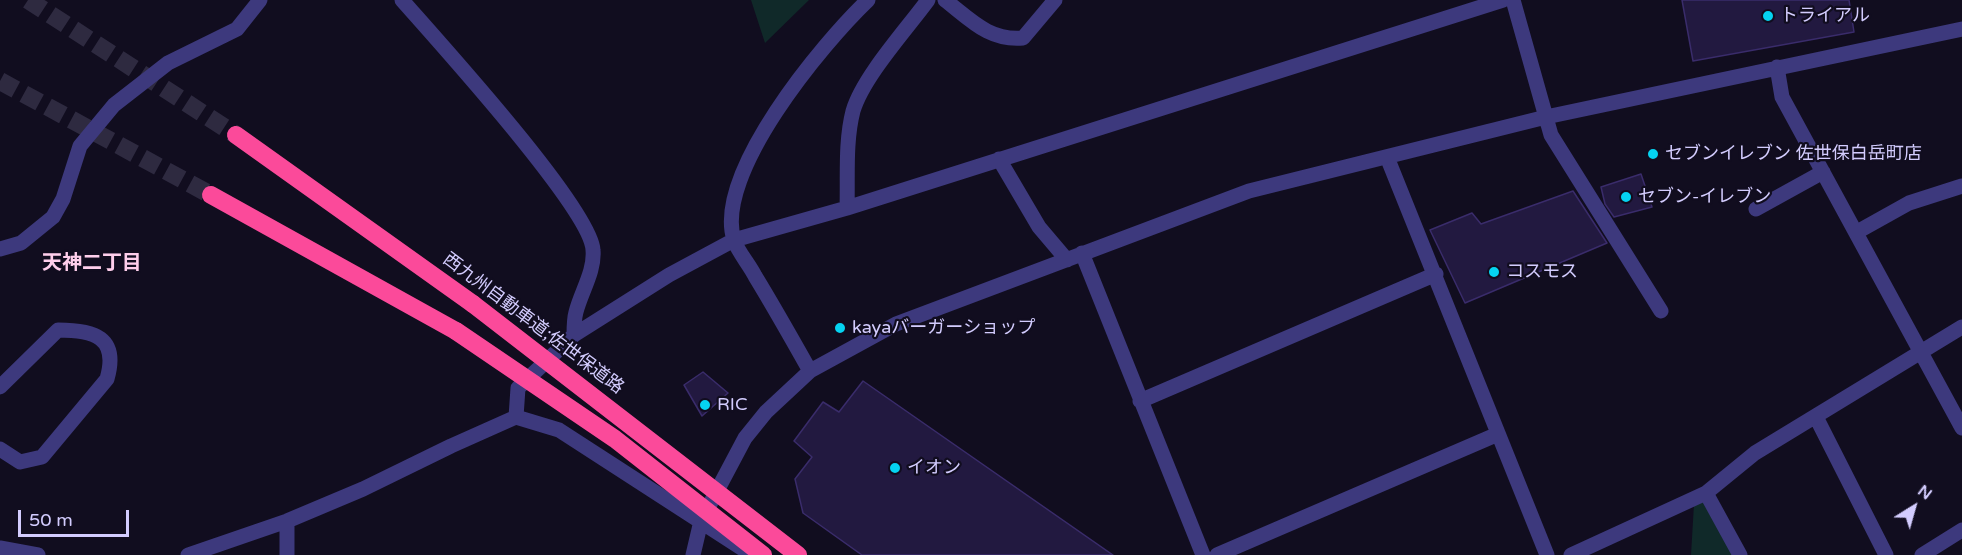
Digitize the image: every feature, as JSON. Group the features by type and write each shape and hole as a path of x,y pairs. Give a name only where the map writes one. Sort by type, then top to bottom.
{"highway":[{"name":"西九州自動車道;佐世保道路","path":"236,135 473,304 798,555"},
{"path":"211,195 456,331 615,439 763,555"}],"street":[{"path":"0,249 21,243 53,217 63,199 80,146 114,105 168,63 237,29 260,0"},
{"path":"402,0 484,94 572,205 586,227 594,250 575,313 573,335"},
{"path":"810,371 734,240 732,214 738,182 760,134 800,79 868,0"},
{"path":"847,208 849,131 862,89 928,0"},
{"path":"945,0 982,29 1005,40 1023,38 1055,0"},
{"path":"516,417 518,388 573,335 669,274 734,240 847,208 1503,0"},
{"path":"1513,0 1551,135 1661,311"},
{"path":"693,555 700,521 745,438 788,389 810,371 896,324 1249,191 1546,117 1962,29"},
{"path":"1777,67 1782,97 1962,428"},
{"path":"1387,157 1436,274 1547,555"},
{"path":"999,159 1039,228 1067,260"},
{"path":"1756,209 1823,172"},
{"path":"1857,232 1909,203 1962,186"},
{"path":"1082,253 1203,555"},
{"path":"1140,401 1436,274"},
{"path":"1571,555 1706,493 1755,453 1962,327"},
{"path":"0,387 58,330 84,330 101,338 107,347 111,365 107,379 42,457 20,462 0,449"},
{"path":"188,555 287,521 363,489 516,417 559,430 752,555"},
{"path":"1816,417 1886,555"},
{"path":"1217,555 1498,434"},
{"path":"1706,493 1740,555"},
{"path":"287,521 287,555"},
{"path":"1922,555 1962,530"},
{"path":"0,548 38,555"}],"green space":[{"path":"751,0 809,0 765,43"},
{"path":"1703,502 1733,555 1691,555 1694,504"}],"building":[{"name":"トライアル","path":"1682,0 1849,0 1854,32 1693,61"},
{"name":"セブン-イレブン","path":"1641,174 1652,207 1614,217 1605,204 1601,187"},
{"name":"コスモス","path":"1573,191 1607,243 1465,303 1430,230 1472,213 1481,224"},
{"name":"RIC","path":"703,372 728,393 702,416 684,385"},
{"name":"イオン","path":"863,381 1113,555 862,555 803,513 795,479 812,457 794,441 823,402 839,412"}],"tunnel":[{"path":"28,0 236,135"},
{"path":"0,81 211,195"}],"place":[{"name":"トライアル","path":"1768,16"},
{"name":"セブンイレブン 佐世保白岳町店","path":"1653,154"},
{"name":"セブン-イレブン","path":"1626,197"},
{"name":"コスモス","path":"1494,272"},
{"name":"kayaバーガーショップ","path":"840,328"},
{"name":"RIC","path":"705,405"},
{"name":"イオン","path":"895,468"}],"district":[{"name":"天神二丁目","path":"92,264"}]}
